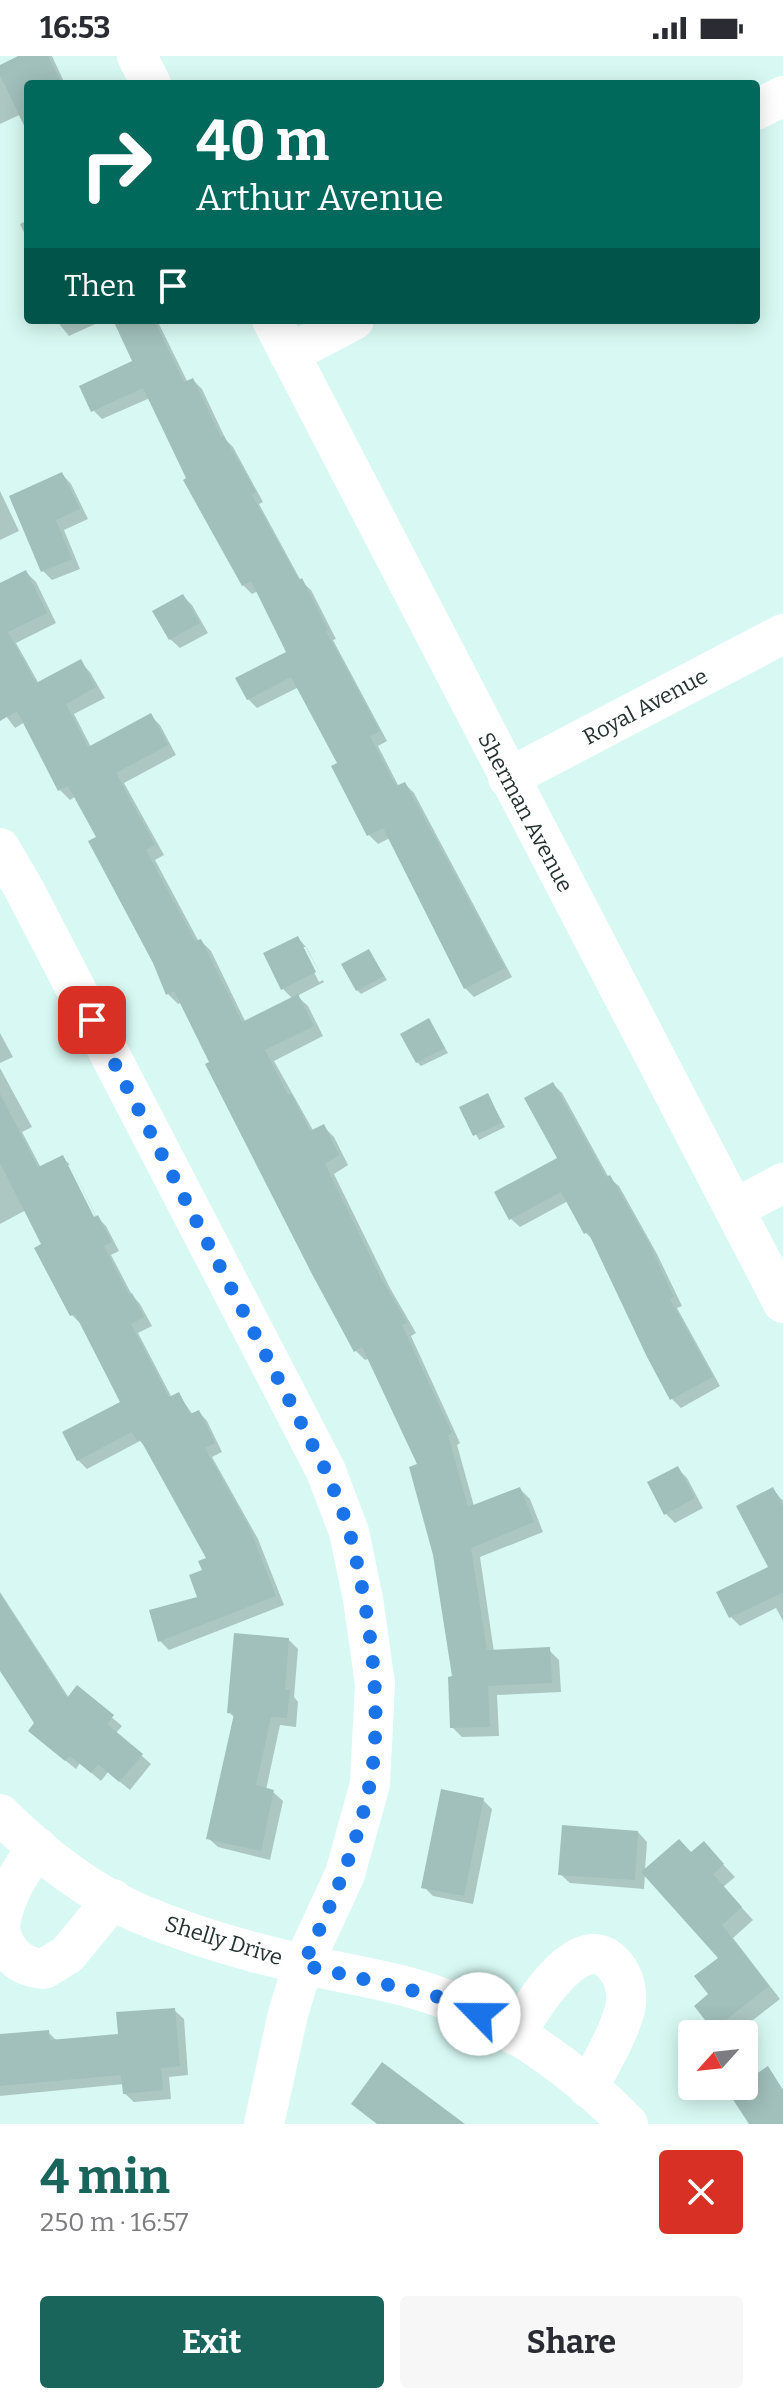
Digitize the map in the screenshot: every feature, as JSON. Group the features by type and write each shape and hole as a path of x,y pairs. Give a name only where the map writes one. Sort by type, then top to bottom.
{"street":[{"path":"137,56 149,80"},
{"path":"760,108 783,96"},
{"path":"281,337 337,324"},
{"name":"Sherman Avenue","path":"281,337 783,1303"},
{"name":"Royal Avenue","path":"508,778 783,634"},
{"path":"0,848 326,1471 349,1532 363,1599 375,1684 370,1784 345,1874 303,1965 277,2053 264,2124"},
{"path":"734,1209 783,1183"},
{"name":"Shelly Drive","path":"0,1814 66,1870 113,1899 152,1917 303,1965 436,1996 479,2014 544,2052 628,2124"},
{"path":"37,1847 13,1882 3,1907 0,1927 4,1944 14,1958 23,1964 44,1969 68,1954 113,1899"},
{"path":"515,2035 542,1991 558,1974 578,1959 591,1955 608,1957 618,1969 626,1989 626,2006 588,2088"}],"building":[{"path":"18,56 48,56 60,80 24,80 24,126 0,75 0,65"},
{"path":"115,324 156,324 184,382 193,378 221,437 224,436 256,492 252,495 299,580 302,578 326,631 380,731 370,736 396,786 405,782 505,968 464,989 383,828 367,836 331,766 337,763 291,677 247,700 235,678 286,652 251,581 242,586 183,480 186,478 143,388 91,412 79,386 132,361"},
{"path":"62,472 80,509 56,520 72,559 41,572 9,496"},
{"path":"26,570 47,613 8,632 36,683 81,659 96,687 66,704 88,747 151,713 168,745 116,773 155,845 146,850 195,941 201,939 242,1022 298,994 314,1026 265,1050 310,1131 324,1124 339,1155 325,1164 380,1276 407,1323 402,1325 452,1433 448,1435 468,1507 520,1487 534,1522 471,1548 487,1650 550,1647 552,1683 488,1686 490,1727 450,1728 448,1677 452,1676 433,1555 409,1467 417,1464 362,1347 354,1352 313,1276 205,1064 209,1062 174,991 166,995 153,963 88,841 96,837 68,786 58,791 17,711 0,721 0,583"},
{"path":"183,594 200,623 169,640 152,611"},
{"path":"298,936 316,972 281,990 263,953"},
{"path":"369,949 384,976 356,991 341,964"},
{"path":"429,1018 445,1048 416,1063 400,1034"},
{"path":"553,1082 606,1177 610,1175 649,1243 674,1297 670,1299 713,1377 670,1400 588,1232 584,1234 561,1192 509,1220 494,1192 557,1158 524,1098"},
{"path":"488,1093 502,1123 473,1136 459,1107"},
{"path":"0,1094 38,1167 63,1155 94,1217 98,1215 112,1242 104,1246 144,1317 131,1324 169,1397 179,1392 190,1414 199,1410 215,1443 205,1448 250,1529 276,1596 158,1642 149,1610 197,1597 189,1575 202,1570 198,1561 206,1558 140,1439 137,1441 132,1432 77,1461 62,1432 120,1402 75,1314 70,1316 34,1248 41,1244 0,1163"},
{"path":"678,1466 695,1498 664,1515 647,1482"},
{"path":"773,1487 783,1506 783,1594 729,1618 716,1592 768,1567 736,1506"},
{"path":"0,1594 67,1698 77,1685 114,1715 107,1724 143,1754 119,1782 98,1764 91,1773 70,1756 65,1761 28,1731 34,1723 0,1671"},
{"path":"234,1633 289,1638 285,1690 290,1690 287,1718 271,1717 256,1785 274,1790 261,1851 206,1839 234,1714 227,1713"},
{"path":"441,1789 484,1798 464,1896 421,1888"},
{"path":"562,1825 638,1831 635,1880 558,1875"},
{"path":"679,1839 691,1852 704,1841 724,1864 713,1874 742,1907 722,1925 769,1986 726,2020 705,2020 694,2006 708,1994 694,1976 718,1958 641,1872"},
{"path":"175,2008 180,2066 161,2068 163,2090 123,2094 121,2075 0,2086 0,2034 49,2030 50,2040 118,2034 116,2012"},
{"path":"382,2062 465,2124 377,2124 351,2104"},
{"path":"768,2066 783,2090 783,2124 749,2124 733,2100 758,2100 758,2073"}],"route":[{"path":"92,1020 326,1471 349,1532 363,1599 375,1684 370,1784 345,1874 303,1965 436,1996 479,2014"}]}
